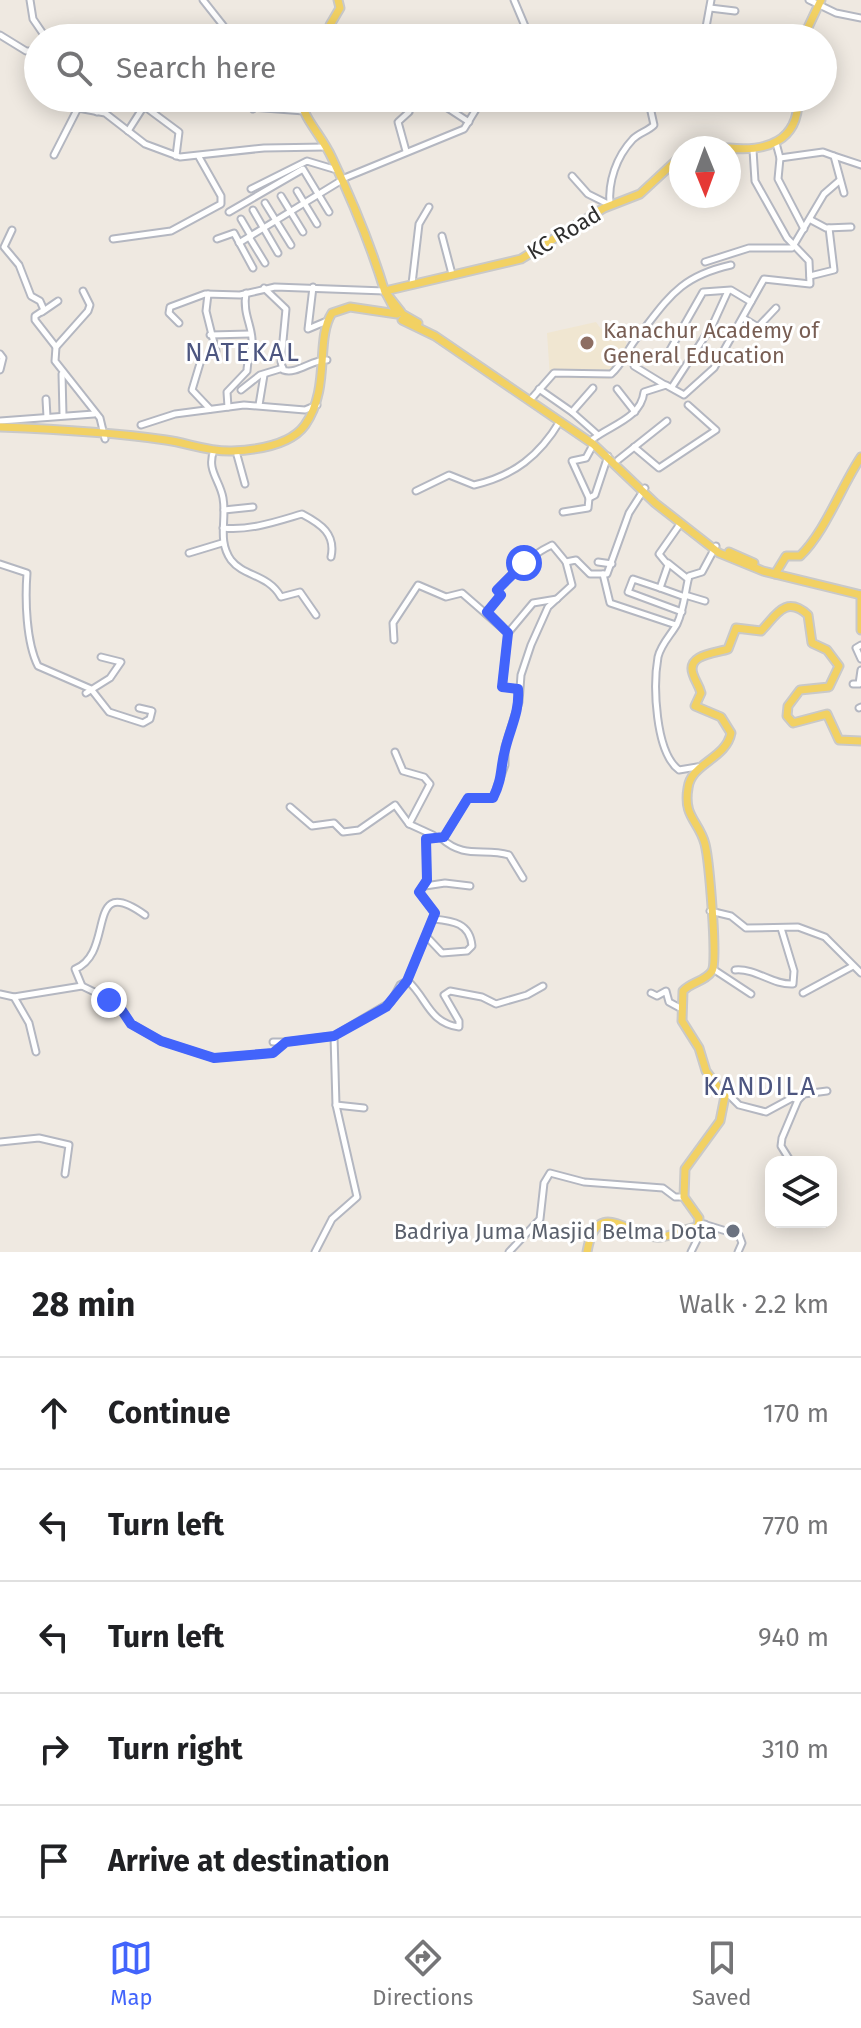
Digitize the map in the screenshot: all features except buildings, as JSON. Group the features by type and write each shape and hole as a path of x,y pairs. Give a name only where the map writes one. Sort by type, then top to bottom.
{"main road":[{"path":"331,24 340,8 338,0"},
{"path":"808,24 815,1"},
{"path":"304,112 307,123 326,147 368,238 388,307"},
{"path":"741,149 753,150 776,143 797,112"},
{"name":"KC Road","path":"385,292 521,259 610,205 640,194 669,167"},
{"path":"385,292 400,316"},
{"path":"326,360 327,321 332,313 342,308 388,307 532,398 560,421 595,439 644,489 715,548"},
{"path":"0,426 104,437 163,439 237,455 266,450 296,439 309,425 326,360 329,327 336,314 354,311 400,316"},
{"path":"502,379 584,435"},
{"path":"213,452 249,450 284,441 305,425 316,405"},
{"path":"595,439 680,524 715,548 776,573 861,595 861,630"},
{"path":"776,573 786,556 800,556 811,544 842,485 861,457"},
{"path":"587,1252 592,1232 601,1223 623,1224 659,1238 698,1227 702,1223 684,1197 685,1169 720,1121 724,1090 703,1066 699,1048 682,1021 680,1008 683,991 708,977 713,969 710,914 713,887 704,840 687,811 691,776 727,747 731,733 721,717 695,706 701,693 692,667 702,655 728,649 736,628 761,631 770,616 784,606 800,608 808,615 811,642 827,650 839,666 829,687 800,690 788,706 787,716 793,723 801,723 827,714 839,740 861,741"}],"street":[{"path":"30,0 36,24"},
{"path":"203,0 222,24"},
{"path":"514,0 524,24"},
{"path":"707,24 711,0"},
{"path":"815,1 861,18"},
{"path":"710,8 735,11"},
{"path":"0,35 24,50"},
{"path":"54,155 76,112"},
{"path":"97,112 105,113 145,144 176,156 199,157 264,148 326,147"},
{"path":"128,131 140,112"},
{"path":"152,112 179,132 176,156"},
{"path":"406,151 398,122 409,112"},
{"path":"454,112 469,122"},
{"path":"239,243 342,180 464,129 475,112"},
{"path":"610,205 608,185 612,174 632,141 654,125 651,112"},
{"path":"776,143 780,158 778,179 804,229"},
{"path":"634,366 684,395 707,376 764,279 807,286 809,261 794,246 755,181 753,150"},
{"path":"780,158 823,152 861,165"},
{"path":"834,156 844,193"},
{"path":"113,239 171,231 221,204 221,196 199,157"},
{"path":"251,189 307,161 338,171"},
{"path":"229,212 301,169 329,212"},
{"path":"572,176 588,194 610,205"},
{"path":"794,246 824,194 839,181"},
{"path":"297,191 317,224"},
{"path":"281,196 303,232"},
{"path":"265,203 291,245"},
{"path":"412,284 419,224 429,207"},
{"path":"253,210 278,253"},
{"path":"241,219 265,263"},
{"path":"811,220 829,228 851,227"},
{"path":"810,276 834,270 829,228"},
{"path":"12,230 4,247 19,265 31,296 40,301 44,310"},
{"path":"217,239 234,233 253,268"},
{"path":"442,236 452,274"},
{"path":"705,262 749,248 794,246"},
{"path":"532,398 554,373 611,374 663,305 688,280 699,272 731,265"},
{"path":"179,323 169,313 170,307 208,294 246,293 264,288 306,290 313,286 385,292"},
{"path":"313,286 308,329 327,321"},
{"path":"264,288 286,309 283,368"},
{"path":"83,291 90,305 88,311 56,347 55,361 62,374 100,418 104,437"},
{"path":"666,357 703,292 729,291 751,302"},
{"path":"563,512 588,508 589,498 572,461 586,458 595,439 635,412 643,402 644,392 669,386 713,324 729,291"},
{"path":"228,407 227,392 247,371 253,343 244,308 246,293"},
{"path":"208,294 210,335 216,351"},
{"path":"56,347 35,316 58,301"},
{"path":"743,318 758,327 776,308"},
{"path":"210,335 250,334"},
{"path":"0,354 0,370"},
{"path":"201,360 192,390 211,410"},
{"path":"241,390 264,374 283,368 293,371 316,360 326,360"},
{"path":"62,374 63,415"},
{"path":"259,405 264,374"},
{"path":"572,412 593,388"},
{"path":"539,389 572,412 595,439"},
{"path":"617,389 635,412"},
{"path":"46,399 47,417"},
{"path":"141,425 175,414 228,407 259,405 305,410 316,405"},
{"path":"634,447 660,468 716,430 688,405"},
{"path":"0,426 47,417 95,413"},
{"path":"416,491 449,475 474,485 498,476 539,453 560,421"},
{"path":"618,460 667,421"},
{"path":"213,452 211,471 223,497 222,541 233,562 273,583 281,597 300,592 316,615"},
{"path":"237,455 245,484"},
{"path":"589,498 595,495 608,455"},
{"path":"566,562 576,560 585,571 607,574 629,513 644,489"},
{"path":"224,510 253,507"},
{"path":"223,528 239,530 287,522 302,514 326,530 333,545 331,557"},
{"path":"680,524 659,554 688,579"},
{"path":"189,553 222,541"},
{"path":"437,837 468,798 493,798 515,720 518,689 531,645 548,607 572,585 566,562 552,545 533,554 504,581 497,590 501,595 487,612"},
{"path":"704,767 679,770 669,763 662,745 658,655 682,612 688,579 692,573 702,572 715,548"},
{"path":"598,562 612,564"},
{"path":"660,588 667,563"},
{"path":"0,564 27,573 25,610 31,630 32,653 38,666 88,691 109,712 143,723 150,719 152,711 139,708"},
{"path":"603,574 610,603 676,625"},
{"path":"682,612 628,592 633,579 705,601"},
{"path":"394,640 393,623 418,585 446,597 462,593 508,633"},
{"path":"518,689 502,687 508,633 533,603 557,599"},
{"path":"647,615 653,602"},
{"path":"861,645 856,648 861,659"},
{"path":"88,691 110,678 121,662 101,657"},
{"path":"853,684 859,684 861,670"},
{"path":"395,752 403,771 424,777 430,784 409,824"},
{"path":"290,807 312,826 334,823 343,832 359,830 395,805 409,824 454,848 479,854 509,855 523,878"},
{"path":"273,1042 334,1036 386,1007 407,981 434,919 431,905 421,897 427,880 424,845 428,836 437,837"},
{"path":"424,886 445,883 470,886"},
{"path":"82,986 75,969 90,961 100,940 99,927 106,910 120,901 127,901 145,915"},
{"path":"710,914 723,913 746,928 794,925 825,937 861,973"},
{"path":"426,937 438,953 467,951 472,946 469,932 456,921 434,919"},
{"path":"735,970 745,969 775,981 793,984 794,971 781,928"},
{"path":"803,993 853,966"},
{"path":"713,969 751,994"},
{"path":"407,981 428,1011 444,1023 459,1027 459,1021 444,995 450,991 482,997 496,1004 527,995 543,986"},
{"path":"0,994 14,997 82,986 117,1003 131,1024 161,1041 214,1058 273,1053 286,1042"},
{"path":"651,993 657,996 666,991 669,1002 680,1008"},
{"path":"14,997 29,1023 36,1052"},
{"path":"315,1252 332,1219 357,1197 336,1105 334,1036"},
{"path":"724,1090 739,1105 761,1112 792,1098 798,1100"},
{"path":"787,1156 781,1146 782,1138 798,1100 804,1094 827,1091"},
{"path":"336,1105 364,1108"},
{"path":"0,1142 39,1138 67,1145 65,1174"},
{"path":"509,1252 540,1219 544,1183 550,1173 584,1182 663,1188 675,1197 684,1197"},
{"path":"691,1252 702,1223 739,1235 742,1243 738,1252"}],"shaded area":[{"name":"Kanachur Academy of General Education","path":"596,322 601,329 617,326 624,332 628,353 609,379 550,378 547,333"}],"place":[{"name":"Kanachur Academy of General Education","path":"587,343"},
{"name":"Badriya Juma Masjid Belma Dota","path":"733,1231"}],"district":[{"name":"NATEKAL","path":"243,352"},
{"name":"KANDILA","path":"760,1086"}],"route":[{"path":"109,1000 117,1003 131,1024 161,1041 214,1058 273,1053 286,1042 334,1036 371,1017 391,1002 400,985 407,981 433,923 435,913 419,892 427,880 426,839 428,836 444,837 468,798 493,798 502,776 505,747 512,733 519,702 518,689 502,687 501,671 508,633 487,612 501,595 497,590 524,563"}]}
